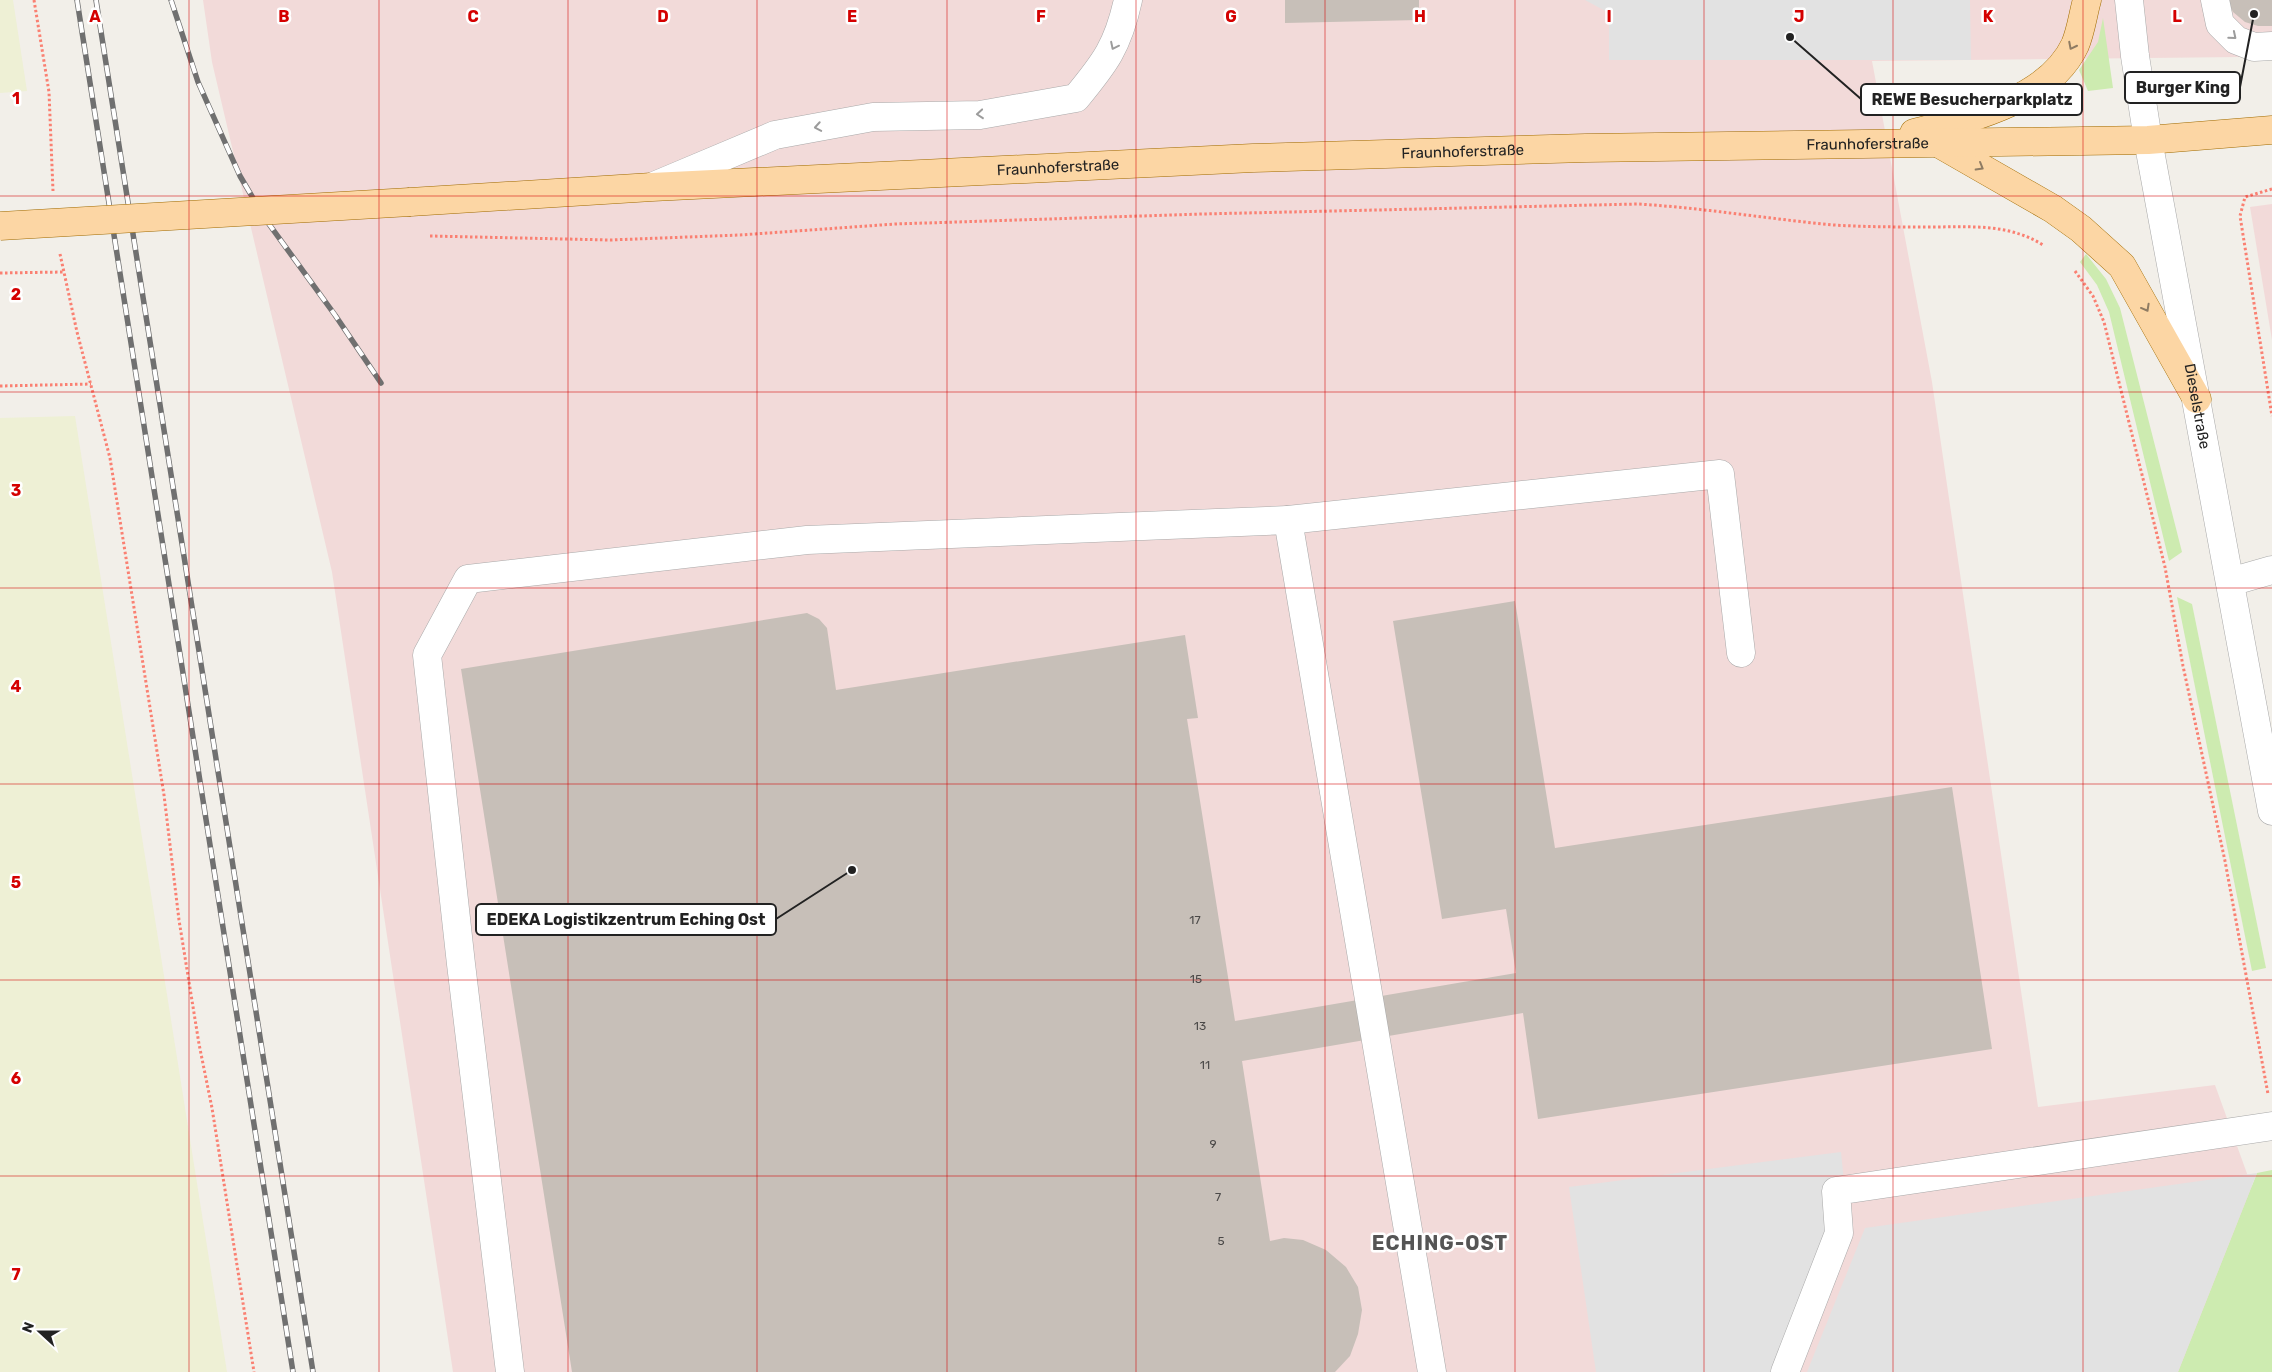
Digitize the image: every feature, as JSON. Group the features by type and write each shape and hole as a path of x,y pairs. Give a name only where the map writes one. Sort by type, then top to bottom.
{"main road":[{"path":"1873,144 1970,118 2029,94 2061,66 2075,45 2087,0"},
{"name":"Fraunhoferstraße","path":"0,226 652,187 1253,158 1586,148 2148,140 2272,130"},
{"path":"1938,143 2053,209 2081,229 2122,266 2196,399"}],"street":[{"path":"652,187 775,135 873,117 980,115 1076,98 1106,61 1122,28 1128,0"},
{"name":"Dieselstraße","path":"2129,0 2135,56 2148,140 2272,811"},
{"path":"2215,0 2220,24 2236,40 2254,47 2272,46"},
{"path":"510,1372 462,974 427,655 468,579 807,540 1288,520 1720,474 1740,653"},
{"path":"1288,520 1432,1372"},
{"path":"2230,582 2272,570"},
{"path":"1785,1372 1839,1233 1836,1191 2272,1126"}],"path":[{"path":"2272,189 2245,197 2240,216 2272,416"},
{"path":"427,236 610,240 740,235 935,223 1202,214 1638,204 1687,207 1835,225 1875,227 1987,226 2013,231 2046,247"},
{"path":"2072,267 2093,296 2104,322 2163,558 2183,666 2225,861 2268,1098"},
{"path":"2,273 63,272"},
{"path":"0,386 91,384 110,458 140,639 164,794 179,920 199,1044 214,1118 254,1372"}],"shaded area":[{"path":"203,0 2272,0 2272,53 2241,57 1872,61 1932,382 2038,1107 2215,1085 2271,1240 2272,1372 453,1372 332,572 212,62"},
{"path":"1585,0 1970,0 1971,60 1609,60 1609,13"},
{"path":"2272,204 2272,340 2250,207"},
{"path":"1841,1152 1849,1233 1794,1372 1596,1372 1569,1187"},
{"path":"2257,1173 2178,1372 1807,1372 1865,1228"}],"green space":[{"path":"0,0 13,0 27,91 0,93"},
{"path":"2103,18 2113,88 2088,91 2079,70 2098,42"},
{"path":"2086,254 2106,279 2120,308 2182,552 2169,561 2109,312 2097,285 2080,262"},
{"path":"75,416 227,1372 0,1372 0,418"},
{"path":"2177,597 2192,604 2266,968 2252,971"},
{"path":"2272,1170 2272,1372 2178,1372 2257,1173"}],"building":[{"path":"1285,0 1419,0 1419,20 1285,23"},
{"path":"2227,0 2272,0 2272,26 2258,26 2245,22 2233,12"},
{"path":"1515,601 1555,848 1952,787 1992,1049 1538,1119 1523,1013 1242,1061 1270,1241 1284,1238 1303,1240 1326,1250 1346,1267 1358,1287 1362,1310 1358,1334 1350,1356 1335,1372 572,1372 461,669 807,613 819,619 827,628 836,690 1185,635 1198,718 1187,719 1235,1021 1516,973 1506,909 1442,919 1393,621"}],"railway":[{"path":"77,0 293,1372"},
{"path":"96,0 313,1372"},
{"path":"171,0 198,82 240,176 266,220 335,315 381,383"}],"place":[{"name":"Burger King","path":"2254,14"},
{"name":"REWE Besucherparkplatz","path":"1790,37"},
{"name":"EDEKA Logistikzentrum Eching Ost","path":"852,870"}],"district":[{"name":"ECHING-OST","path":"1440,1243"}]}
